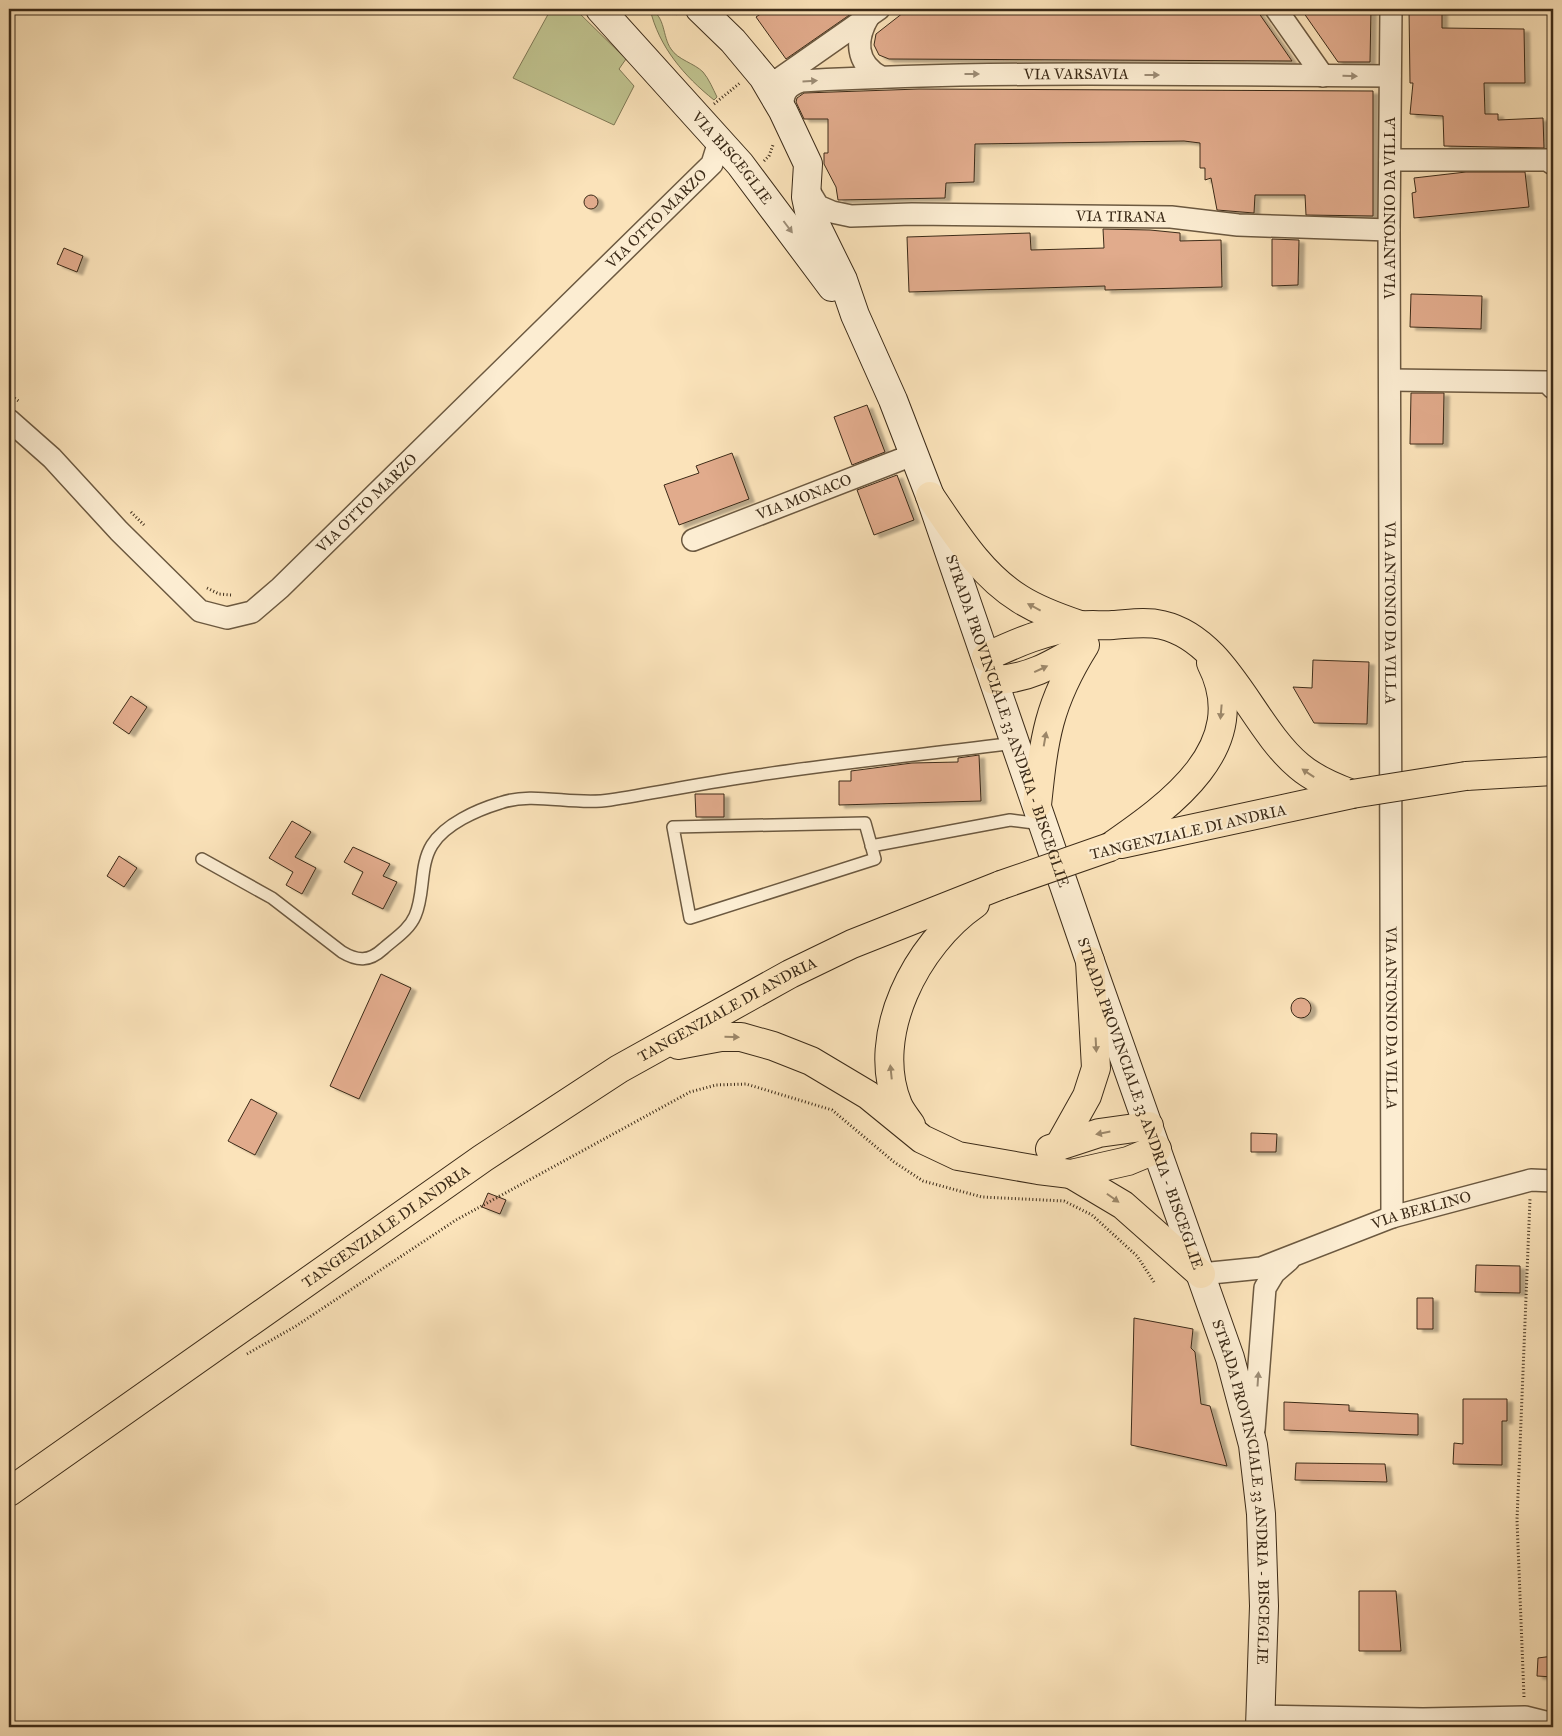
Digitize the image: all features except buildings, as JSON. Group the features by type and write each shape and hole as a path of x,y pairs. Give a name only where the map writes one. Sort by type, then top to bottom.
{"main road":[{"name":"VIA BISCEGLIE","path":"600,9 744,169 855,315"},
{"name":"VIA BISCEGLIE","path":"701,9 760,73 783,111 796,138 808,164 806,186 809,211 843,280 855,315 915,454 930,496"},
{"path":"744,169 769,186 783,187 791,184 797,176 799,164 796,138"},
{"path":"930,496 969,552 1002,586 1082,635"},
{"name":"STRADA PROVINCIALE 33 ANDRIA - BISCEGLIE","path":"930,496 1090,961 1230,1358 1253,1445 1262,1514 1264,1606 1260,1721"},
{"path":"990,668 1014,679 1028,675 1082,635 1112,626 1146,623 1161,624 1195,640 1205,650 1235,684 1282,749 1299,766 1317,778 1352,794"},
{"path":"1041,815 1048,725 1082,635"},
{"path":"1110,847 1156,815 1189,785 1209,755 1218,732 1222,713 1222,697 1220,684 1205,650"},
{"name":"TANGENZIALE DI ANDRIA","path":"9,1492 483,1158 619,1069 782,979 844,948 1001,885 1110,847 1352,794 1466,776 1553,771"},
{"path":"916,1132 898,1106 892,1085 889,1058 891,1039 902,1000 920,959 933,942 956,916 1001,885"},
{"path":"1059,1146 1087,1096 1096,1068 1090,961"},
{"path":"619,1069 679,1045 721,1037 741,1037 773,1046 811,1061 868,1095 938,1148 958,1156 1071,1174 1128,1161 1152,1138"},
{"path":"1002,1162 1099,1133 1152,1138"},
{"path":"1071,1174 1123,1205 1201,1274"}],"street":[{"path":"1276,9 1323,76"},
{"name":"VIA ANTONIO DA VILLA","path":"1391,9 1389,230 1392,1217"},
{"path":"760,73 771,80 779,80 874,12"},
{"path":"874,12 859,35 859,50 868,68 880,77"},
{"name":"VIA VARSAVIA","path":"783,111 782,97 792,84 802,81 968,74 1390,76"},
{"path":"707,126 717,148 712,164 744,169"},
{"path":"1390,160 1547,160 1553,164"},
{"name":"VIA OTTO MARZO","path":"9,420 52,458 118,531 200,611 227,618 252,612 280,588 712,164"},
{"name":"VIA TIRANA","path":"806,186 818,206 832,212 851,216 912,214 1171,217 1238,225 1389,230"},
{"path":"843,280 833,243 836,227 851,216"},
{"path":"1390,380 1547,382 1553,388"},
{"name":"VIA MONACO","path":"693,540 915,454"},
{"name":"VIA BERLINO","path":"1201,1274 1261,1268 1392,1217 1531,1180 1553,1181"},
{"name":"VIA BERLINO","path":"1253,1445 1265,1288 1274,1273 1294,1256"},
{"path":"1260,1721 1525,1717 1553,1724"}],"lane":[{"path":"202,859 272,898 351,958 366,959 380,952 405,930 415,917 420,902 428,852 433,843 458,823 500,803 524,797 574,802 601,801 761,774 1016,743"},
{"path":"871,846 1041,815"},
{"path":"865,823 871,846 875,860 690,918 673,828 865,823"}],"path":[{"path":"707,126 760,73"},
{"path":"9,394 25,406"},
{"path":"126,508 147,528"},
{"path":"202,583 208,590 219,594 238,594"},
{"path":"246,1355 296,1326 456,1220 690,1092 716,1085 746,1084 832,1110 894,1162 923,1181 982,1197 1064,1201 1092,1215 1137,1256 1154,1282"},
{"path":"1525,1717 1517,1520 1531,1180"}],"green space":[{"path":"551,9 575,9 626,59 619,69 634,86 614,125 513,78"},
{"path":"650,9 659,17 668,44 674,53 703,72 717,97 714,100 674,60 660,36"}]}
